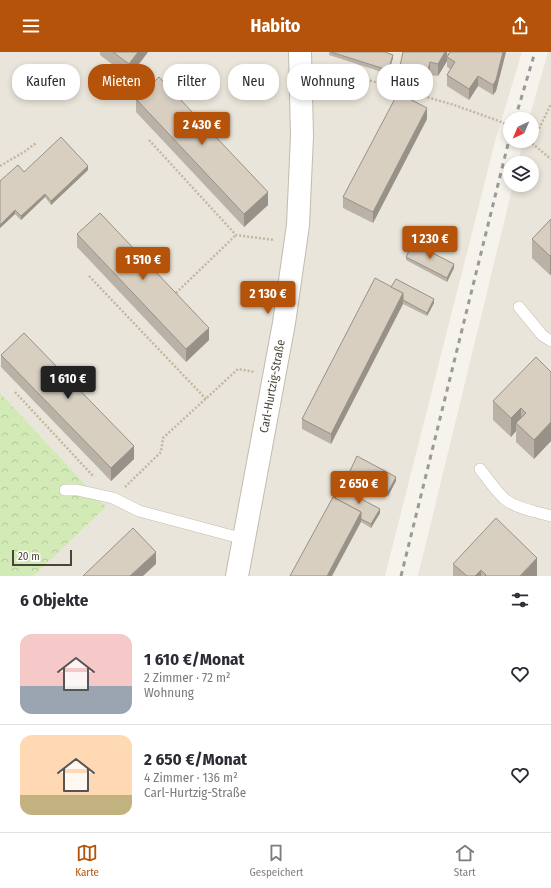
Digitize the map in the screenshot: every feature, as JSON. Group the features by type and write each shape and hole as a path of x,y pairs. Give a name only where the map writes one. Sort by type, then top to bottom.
{"street":[{"name":"Carl-Hurtzig-Straße","path":"237,576 284,323 296,244 302,136 300,56"}],"lane":[{"path":"520,307 542,335 551,341"},
{"path":"480,469 506,500 520,507 551,516"},
{"path":"65,490 77,490 113,498 139,511 244,538"}],"path":[{"path":"441,54 448,55 450,52"},
{"path":"300,56 454,104 503,123"},
{"path":"539,126 551,104"},
{"path":"149,140 236,234 296,244"},
{"path":"0,166 36,143"},
{"path":"537,148 551,159"},
{"path":"176,293 236,234"},
{"path":"89,276 206,399"},
{"path":"15,392 113,498 162,452 163,438 238,369 274,375"}],"shaded area":[{"path":"0,52 522,52 496,138 385,576 0,576"},
{"path":"548,52 551,52 551,576 418,576 511,192 539,192 539,156 520,156 521,148 539,148 539,112 531,112"}],"green space":[{"path":"0,393 106,507 33,576 0,576"}],"building":[{"path":"113,52 138,52 129,64"},
{"path":"331,52 385,52 393,55 390,64 377,64 377,67"},
{"path":"403,52 445,52 438,64 430,62 430,64 400,64"},
{"path":"450,52 503,52 496,80 493,85 478,76 469,89 447,75 455,62 447,57"},
{"path":"159,77 163,81 163,100 181,100 268,192 244,214 137,100 155,100 155,81"},
{"path":"394,100 412,100 427,108 373,212 343,197"},
{"path":"61,137 88,166 51,201 45,194 21,216 15,210 0,225 0,181 18,165 24,172"},
{"path":"100,213 209,328 186,349 77,234"},
{"path":"551,219 551,255 550,256 532,239"},
{"path":"413,243 454,264 447,278 406,257"},
{"path":"375,278 403,293 331,434 302,419"},
{"path":"396,279 434,299 427,313 403,300 403,293 391,287"},
{"path":"24,333 134,446 111,468 1,355"},
{"path":"536,357 551,372 551,422 534,440 516,423 526,413 521,408 511,418 493,401"},
{"path":"357,456 396,477 388,492 350,471"},
{"path":"341,488 380,509 371,524 361,519 361,512 335,498"},
{"path":"333,497 361,512 327,576 290,576"},
{"path":"496,518 537,558 520,576 485,576 486,575 481,570 475,576 467,576 453,564"},
{"path":"133,528 156,552 130,576 83,576"}],"railway":[{"path":"517,112 535,52"},
{"path":"401,576 507,148"}]}
